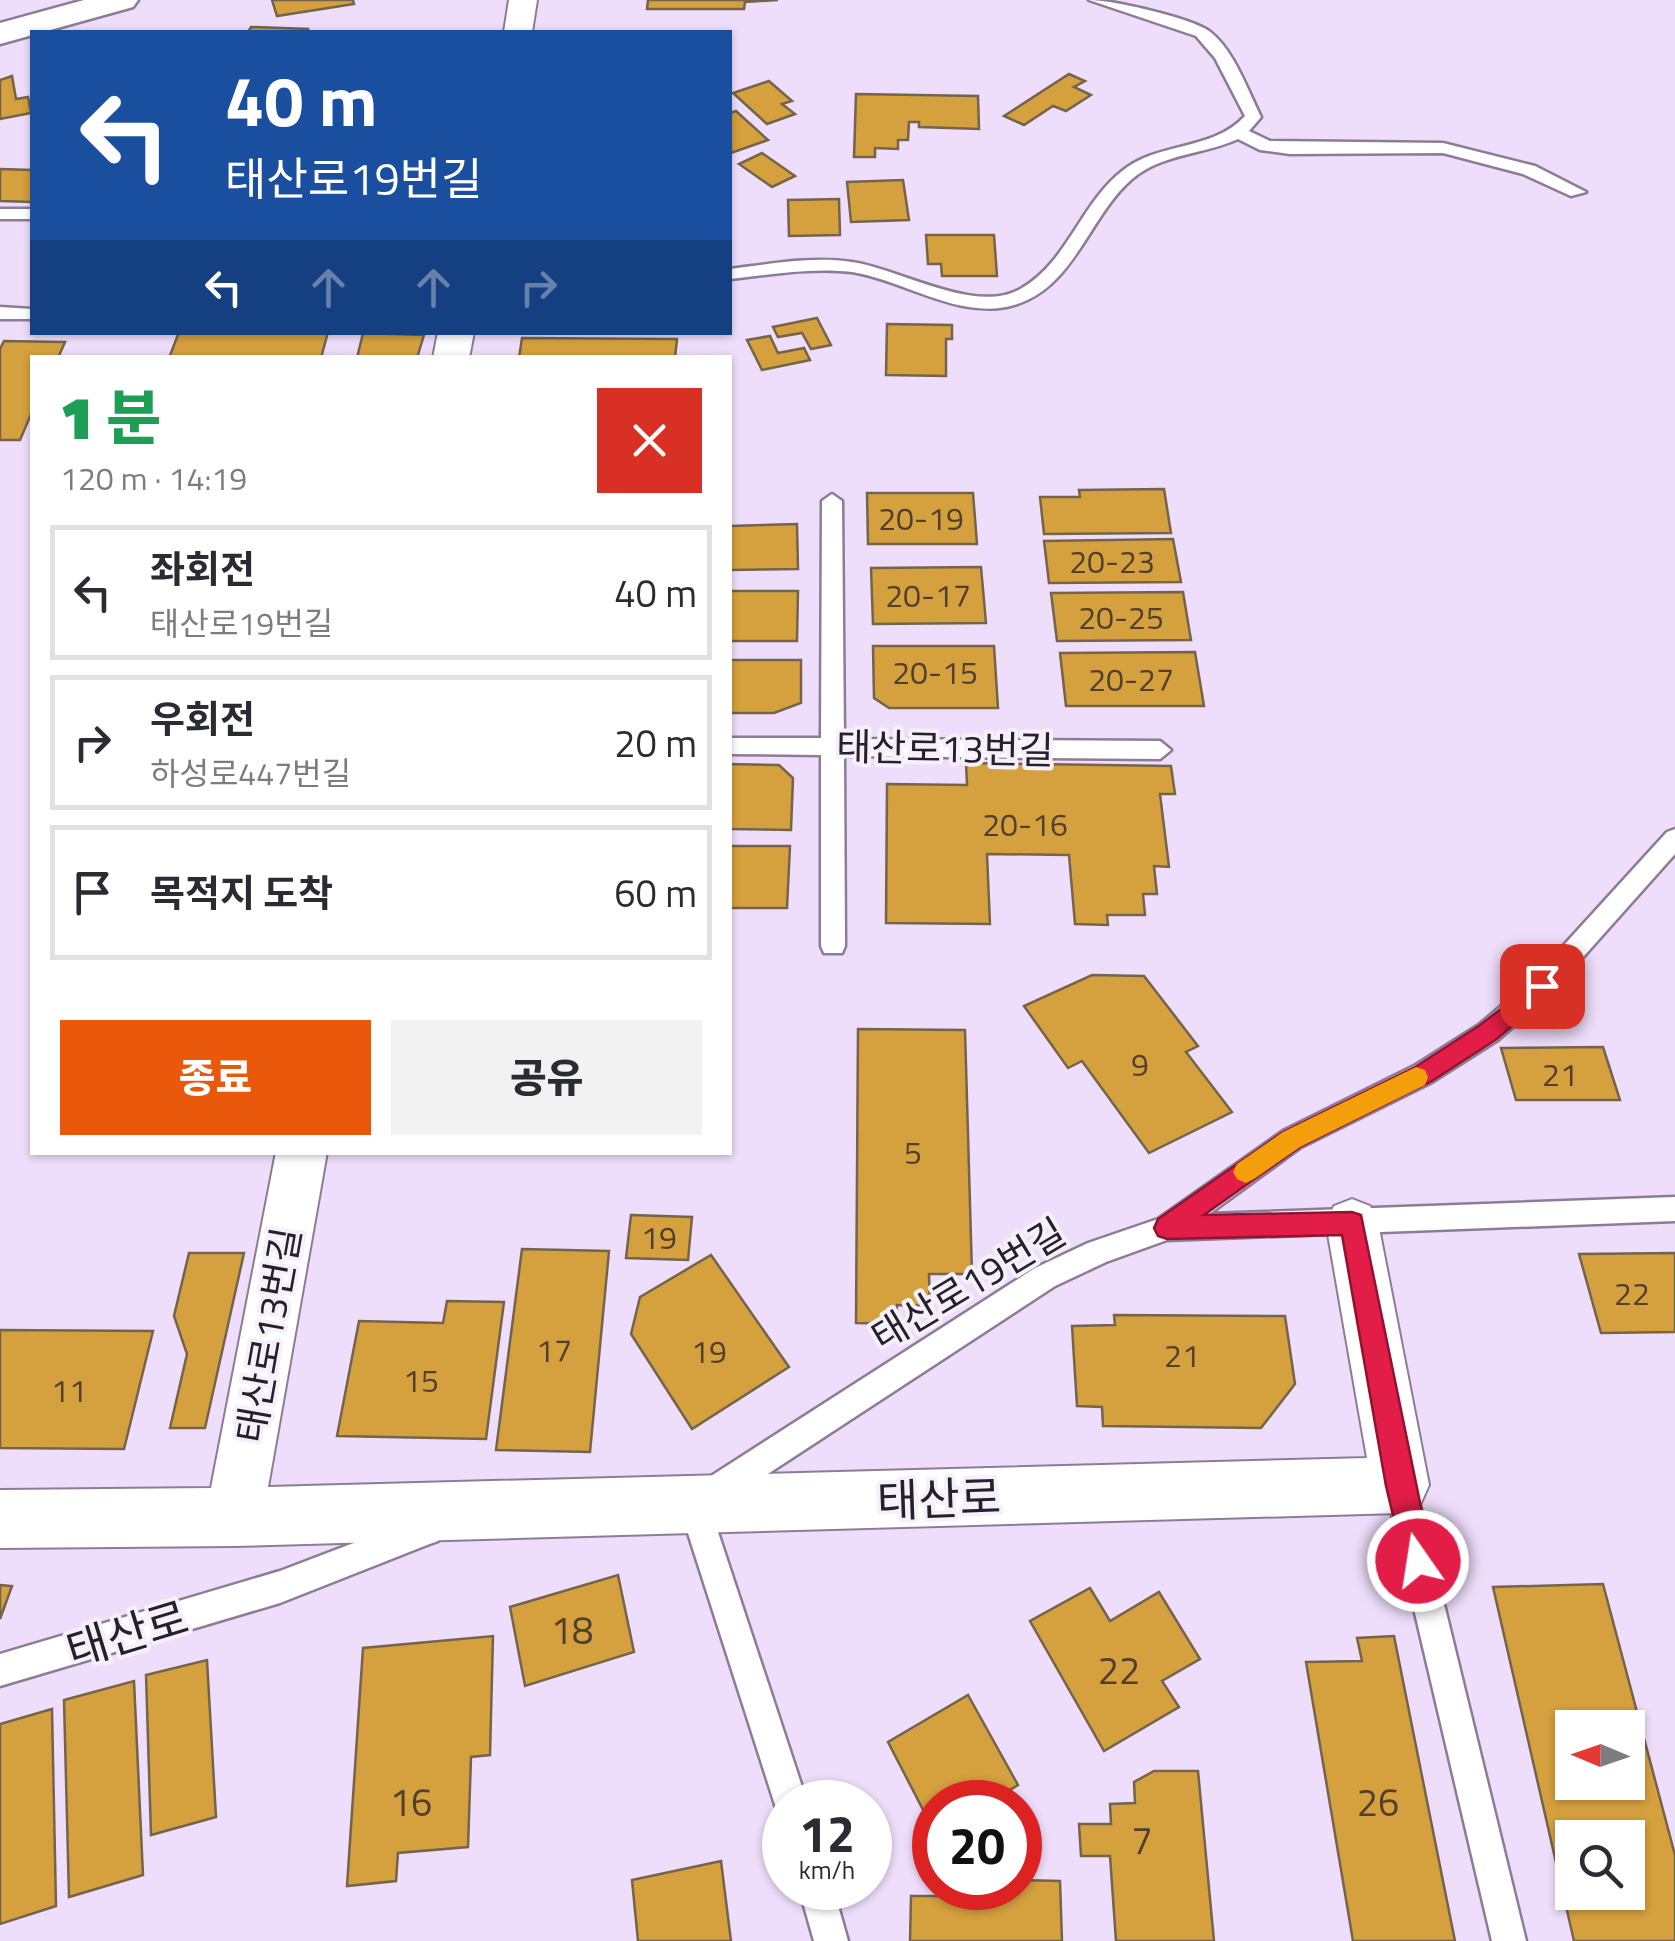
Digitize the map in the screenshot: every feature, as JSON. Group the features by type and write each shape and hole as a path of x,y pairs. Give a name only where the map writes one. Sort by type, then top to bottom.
{"street":[{"path":"0,34 121,0"},
{"path":"518,30 523,0"},
{"path":"44,30 80,14"},
{"path":"0,48 30,36"},
{"name":"태산로13번길","path":"234,1517 301,1155"},
{"path":"1352,1223 1400,1486"},
{"name":"태산로","path":"0,1519 234,1517 1400,1486"}],"lane":[{"path":"732,274 850,267 973,301 1009,301 1027,294 1049,276 1119,181 1144,162 1241,134 1252,118 1222,56 1202,33 1097,0"},
{"path":"1241,134 1266,146 1290,150 1443,148 1530,170 1578,192"},
{"path":"0,214 30,214"},
{"path":"0,313 30,314"},
{"path":"832,501 833,946"},
{"name":"태산로13번길","path":"732,746 1160,750"},
{"path":"1167,1228 1292,1139 1423,1074 1488,1032 1542,986 1675,838"},
{"name":"태산로19번길","path":"694,1504 1045,1278 1098,1252 1167,1228 1675,1208"},
{"path":"1400,1486 1509,1941"},
{"path":"694,1504 783,1780"},
{"name":"태산로","path":"0,1670 280,1587 478,1510"},
{"path":"823,1910 832,1941"}],"building":[{"path":"272,0 353,0 354,4 277,16"},
{"path":"648,0 778,0 745,2 744,9 647,9"},
{"path":"251,27 308,29 308,30 249,30"},
{"path":"1069,74 1085,81 1074,87 1091,95 1066,111 1053,106 1024,125 1004,116"},
{"path":"12,76 16,99 28,97 30,113 0,119 0,80"},
{"path":"769,81 792,101 782,104 795,114 767,124 733,93"},
{"path":"856,94 978,96 979,129 919,127 919,122 909,122 908,140 898,140 898,149 875,148 875,157 854,157"},
{"path":"736,111 768,140 732,153 732,112"},
{"path":"762,153 795,176 772,187 739,164"},
{"path":"0,169 30,170 30,202 0,201"},
{"path":"903,180 909,220 851,222 847,182"},
{"path":"839,199 840,235 789,236 788,200"},
{"path":"926,235 994,235 997,276 942,276 941,264 928,264"},
{"path":"817,318 831,345 811,349 802,333 778,337 773,327"},
{"path":"887,324 952,325 952,339 946,339 946,376 886,375"},
{"path":"178,335 327,335 322,355 170,355"},
{"path":"363,335 424,335 418,355 358,355"},
{"path":"770,336 778,353 804,348 810,360 762,370 747,340"},
{"path":"522,338 677,339 675,355 519,355"},
{"path":"4,341 65,342 59,355 30,355 30,417 20,440 0,440 0,349"},
{"path":"1164,489 1171,533 1044,534 1040,497 1080,497 1079,490"},
{"path":"867,493 973,493 977,544 868,544"},
{"path":"797,524 798,569 732,570 732,526"},
{"path":"1173,539 1181,582 1049,583 1044,541"},
{"path":"981,567 986,623 873,624 871,568"},
{"path":"732,591 798,591 797,641 732,641"},
{"path":"1183,592 1191,640 1057,641 1051,593"},
{"path":"873,646 994,646 998,708 889,708 874,698"},
{"path":"1195,652 1204,706 1066,706 1060,653"},
{"path":"732,660 801,660 801,703 774,713 732,713"},
{"path":"966,763 1171,766 1175,794 1160,794 1169,867 1154,866 1157,894 1143,894 1145,915 1107,915 1108,925 1075,924 1069,855 987,854 990,924 886,923 887,784 967,785"},
{"path":"732,764 779,765 793,778 791,830 732,829"},
{"path":"732,846 790,846 787,908 732,908"},
{"path":"1092,975 1144,976 1198,1046 1186,1052 1232,1112 1149,1153 1082,1061 1068,1068 1024,1006"},
{"path":"858,1029 965,1030 972,1274 929,1274 930,1306 897,1305 896,1324 856,1323"},
{"path":"1603,1047 1620,1100 1516,1100 1501,1048"},
{"path":"631,1215 692,1217 688,1260 626,1258"},
{"path":"522,1249 609,1251 590,1452 496,1450"},
{"path":"189,1253 244,1253 205,1428 170,1428 187,1354 174,1316"},
{"path":"1675,1253 1675,1332 1601,1333 1579,1254"},
{"path":"711,1255 789,1367 692,1429 631,1334 640,1297"},
{"path":"447,1301 504,1302 486,1439 337,1436 359,1321 443,1323"},
{"path":"1114,1315 1285,1316 1295,1384 1261,1428 1103,1426 1102,1407 1077,1406 1072,1326 1115,1325"},
{"path":"0,1330 153,1331 124,1449 0,1448"},
{"path":"618,1575 634,1652 525,1686 510,1607"},
{"path":"1603,1584 1636,1710 1555,1710 1555,1800 1645,1800 1645,1742 1675,1855 1675,1941 1574,1941 1567,1910 1645,1910 1645,1820 1555,1820 1555,1858 1493,1587"},
{"path":"0,1585 12,1586 0,1619"},
{"path":"1090,1588 1110,1621 1159,1592 1200,1659 1162,1681 1179,1707 1104,1751 1030,1621"},
{"path":"493,1636 490,1755 471,1757 468,1847 398,1853 396,1881 347,1886 363,1648"},
{"path":"1394,1636 1455,1941 1353,1941 1306,1662 1362,1661 1357,1638"},
{"path":"207,1660 216,1817 151,1835 146,1675"},
{"path":"134,1681 143,1875 69,1897 64,1700"},
{"path":"968,1695 1015,1780 912,1780 912,1788 888,1742"},
{"path":"52,1709 56,1906 0,1924 0,1724"},
{"path":"1154,1771 1198,1771 1214,1941 1116,1941 1110,1856 1081,1856 1079,1824 1111,1824 1110,1804 1135,1803 1134,1782"},
{"path":"721,1861 731,1941 638,1941 632,1880"},
{"path":"1042,1881 1060,1881 1062,1941 910,1941 911,1896 912,1910 1042,1910"}],"slow traffic":[{"path":"1246,1172 1292,1139 1416,1077"}],"route":[{"path":"1418,1561 1400,1486 1352,1223 1167,1228 1292,1139 1423,1074 1488,1032 1542,986"}]}
